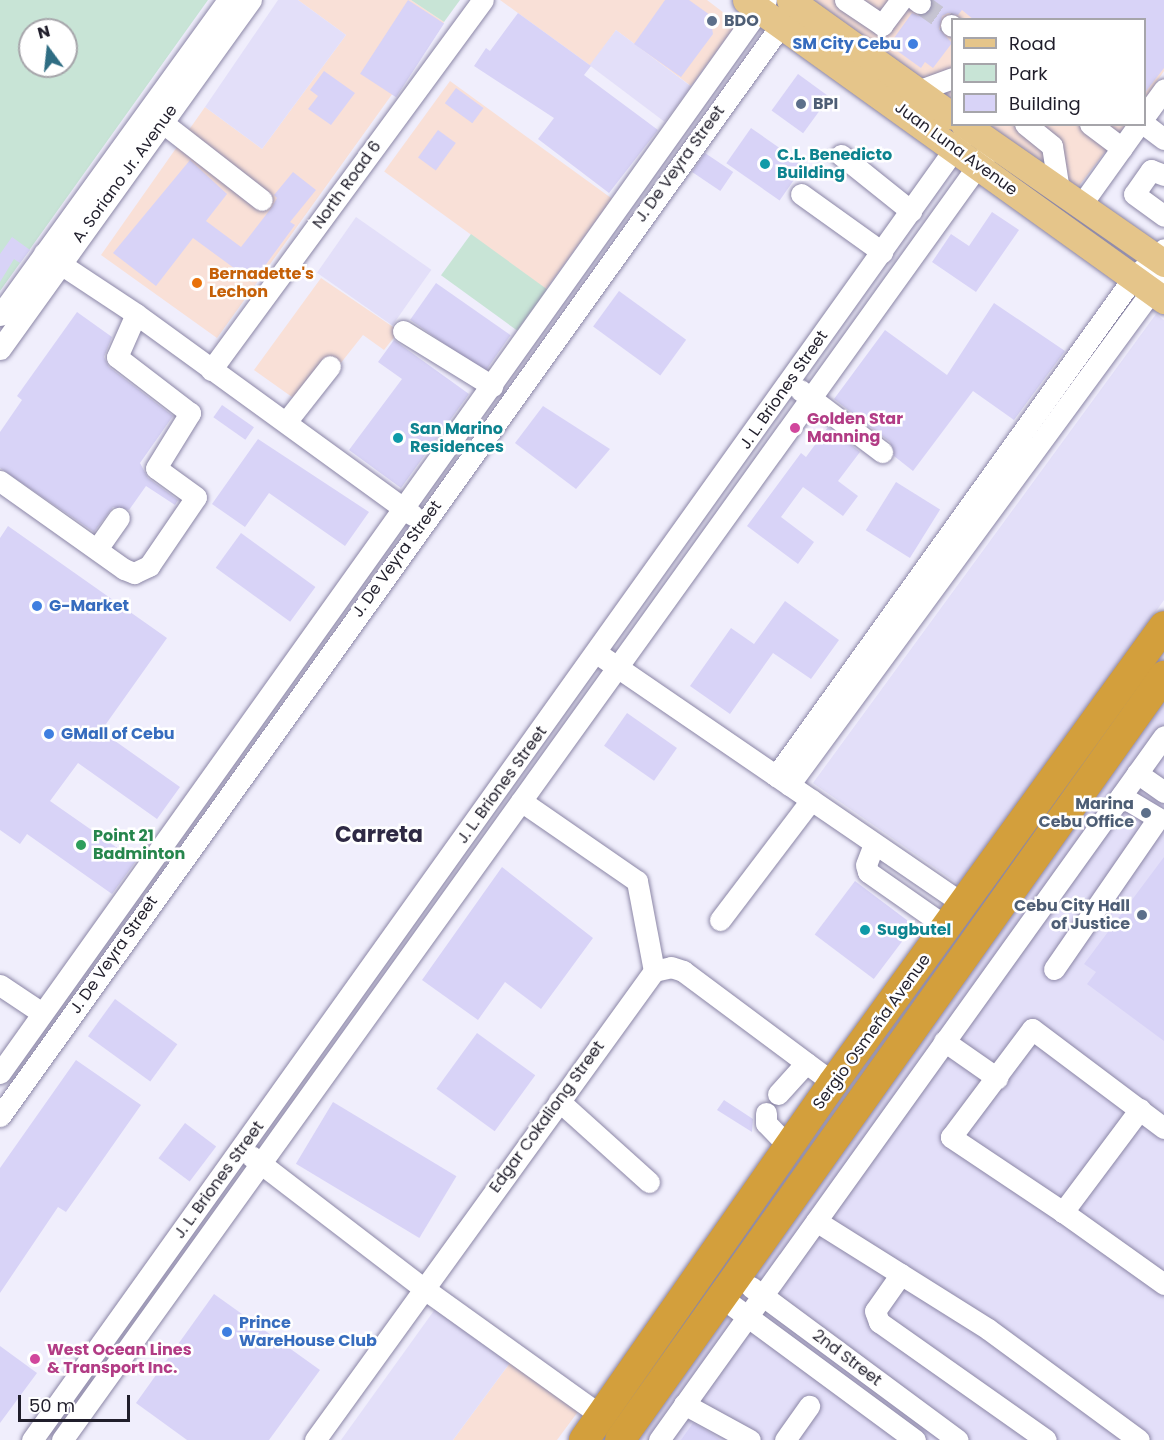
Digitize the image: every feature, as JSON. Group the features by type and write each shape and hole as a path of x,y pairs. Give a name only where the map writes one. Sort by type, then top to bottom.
{"highway":[{"name":"Sergio Osmeña Avenue","path":"620,1440 728,1287 967,918 1164,626"},
{"name":"Sergio Osmeña Avenue","path":"584,1440 833,1083 1164,676"}],"main road":[{"name":"Juan Luna Avenue","path":"757,3 789,10 917,91 951,121"},
{"name":"Juan Luna Avenue","path":"789,10 951,123"},
{"name":"Juan Luna Avenue","path":"960,129 985,155 1156,273"},
{"name":"Juan Luna Avenue","path":"985,155 1059,190 1081,205 1156,273"}],"street":[{"name":"A. Soriano Jr. Avenue","path":"0,349 52,258 228,0"},
{"name":"A. Soriano Jr. Avenue","path":"0,315 52,258 163,123 251,0"},
{"name":"North Road 6","path":"212,370 483,0"},
{"path":"845,0 882,25 912,1"},
{"name":"J. De Veyra Street","path":"0,1073 212,772 492,387 598,237 757,3"},
{"name":"J. De Veyra Street","path":"0,1116 789,10"},
{"path":"917,91 951,78"},
{"path":"1146,114 1164,89"},
{"path":"163,123 262,200"},
{"path":"1027,126 1052,146 1059,190"},
{"path":"1093,126 1122,148"},
{"path":"1081,205 1138,126"},
{"path":"1146,126 1164,139"},
{"name":"J. L. Briones Street","path":"32,1440 790,382 911,211 960,129"},
{"path":"841,154 911,211"},
{"name":"J. L. Briones Street","path":"62,1440 985,155"},
{"path":"1164,176 1151,170 1134,194 1136,200 1164,216"},
{"path":"801,194 882,252"},
{"path":"598,237 619,249"},
{"path":"52,258 136,314 423,523"},
{"path":"783,781 944,557 1156,273"},
{"path":"0,481 134,573 149,566 196,497 156,468 190,413 117,357 136,314"},
{"path":"403,331 492,387"},
{"path":"286,422 330,366"},
{"path":"790,382 882,452"},
{"path":"97,549 119,518"},
{"path":"597,653 874,844 967,918"},
{"path":"659,1440 1164,736"},
{"path":"212,772 236,784"},
{"path":"1137,773 1164,792"},
{"path":"1054,969 1161,819 1121,796"},
{"path":"720,920 811,800"},
{"path":"520,801 637,881 654,971 671,967 683,971 833,1083"},
{"path":"874,844 866,865 868,872 1016,941"},
{"path":"415,907 436,920"},
{"name":"Edgar Cokaliong Street","path":"315,1440 654,971"},
{"path":"0,985 42,1013"},
{"path":"1164,1128 1032,1029 951,1137 1063,1212 1164,1284"},
{"path":"944,1041 997,1078"},
{"path":"778,1094 806,1063"},
{"path":"559,1101 649,1182"},
{"path":"1063,1212 1140,1109"},
{"path":"766,1113 766,1123 789,1147"},
{"path":"241,1149 423,1288 602,1416"},
{"path":"816,1221 988,1329 1139,1440"},
{"path":"901,1274 875,1311 879,1322 1046,1440"},
{"name":"2nd Street","path":"728,1287 761,1295 958,1440"},
{"name":"2nd Street","path":"728,1287 747,1316 916,1440"},
{"path":"96,1351 116,1366"},
{"path":"684,1404 750,1440"},
{"path":"785,1440 809,1406"},
{"path":"916,1440 931,1420"}],"shaded area":[{"path":"278,0 298,0 346,35 262,149 205,107"},
{"path":"298,0 411,0 444,22 217,338 101,255 205,107 262,149 346,35"},
{"path":"500,0 707,0 737,23 691,86 616,30 591,66"},
{"name":"SM City Cebu","path":"812,0 1164,0 1164,71 1146,98 1146,18 951,18 951,99"},
{"path":"616,30 691,87 665,122 590,65"},
{"path":"450,81 612,199 546,289 384,172"},
{"path":"989,126 1125,126 1078,187"},
{"path":"356,217 431,270 392,325 317,273"},
{"path":"321,278 399,331 384,350 363,335 306,407 254,370"},
{"path":"1156,314 1164,320 1164,600 961,886 813,783"},
{"path":"1164,701 1164,1440 637,1440"},
{"path":"438,1305 512,1360 453,1440 341,1440"},
{"path":"512,1360 580,1409 557,1440 453,1440"}],"green space":[{"path":"0,0 208,0 0,291"},
{"path":"411,0 460,0 444,22"},
{"path":"471,234 547,289 517,331 441,275"}],"building":[{"path":"408,0 444,23 396,97 360,74"},
{"path":"665,0 689,0 710,15 713,34 681,77 634,44"},
{"path":"932,0 1164,0 1164,68 1146,91 1146,18 972,18 962,10 958,15 948,13 942,16 939,29 951,44 933,68 925,62 921,68 889,45 912,13 919,16 930,11"},
{"path":"518,13 591,66 584,75 658,130 609,193 538,139 554,118 474,66 486,48 490,51"},
{"path":"324,71 355,93 331,125 308,109 318,96 310,90"},
{"name":"BPI","path":"798,74 830,97 803,133 772,110"},
{"path":"456,88 484,108 472,123 445,103"},
{"name":"C.L. Benedicto Building","path":"751,128 804,165 780,201 726,163"},
{"path":"438,130 456,143 436,170 418,158"},
{"path":"705,153 733,172 720,191 692,172"},
{"path":"190,160 227,194 206,221 241,247 272,207 277,198 274,195 293,172 316,190 290,222 295,225 253,282 193,238 156,286 113,253"},
{"path":"992,212 1019,230 976,292 932,262 951,234 969,246"},
{"path":"12,237 30,250 20,263 14,259 0,282 0,254"},
{"path":"436,283 511,335 485,372 410,320"},
{"path":"619,291 686,340 660,375 593,327"},
{"path":"994,303 1065,351 1014,420 973,391 913,471 894,456 890,442 834,399 885,330 947,375"},
{"path":"77,312 112,337 104,357 109,367 173,416 140,463 148,478 178,500 175,505 146,486 129,510 113,507 94,532 0,468 0,432 22,400 17,396"},
{"name":"San Marino Residences","path":"394,340 469,394 401,488 349,450 402,379 378,362"},
{"path":"222,405 254,427 245,440 213,417"},
{"path":"543,406 610,449 576,489 515,443"},
{"path":"828,427 860,452 838,481 858,496 843,516 803,487 781,517 814,542 798,564 747,526 801,453 806,457"},
{"path":"258,439 369,512 345,546 269,493 245,527 212,504"},
{"path":"896,482 940,510 910,558 866,530"},
{"name":"GMall of Cebu","path":"8,526 167,638 101,731 180,787 157,819 78,763 50,801 136,861 112,894 27,834 20,844 0,830 0,538"},
{"path":"241,533 315,587 290,622 216,568"},
{"path":"785,601 839,640 811,679 773,653 730,714 690,686 731,628 754,644"},
{"path":"627,713 677,748 654,781 604,746"},
{"name":"Cebu City Hall of Justice","path":"1164,857 1164,1041 1087,984 1096,972 1084,964"},
{"path":"502,867 593,938 541,1009 505,982 478,1020 422,980"},
{"name":"Sugbutel","path":"855,881 914,926 874,979 815,935"},
{"path":"115,999 177,1044 150,1081 88,1036"},
{"path":"477,1033 535,1075 495,1131 436,1089"},
{"path":"76,1060 141,1105 66,1212 58,1207 0,1293 0,1168"},
{"path":"724,1100 753,1119 752,1132 717,1110"},
{"path":"333,1102 456,1176 419,1238 296,1164"},
{"path":"185,1123 216,1146 190,1182 159,1158"},
{"name":"Prince WareHouse Club","path":"214,1294 320,1370 269,1440 187,1440 136,1403"},
{"path":"0,1346 37,1373 0,1423"},
{"path":"693,1423 709,1432 720,1440 681,1440"}],"tunnel":[{"path":"920,3 951,25"}],"place":[{"name":"BDO","path":"712,21"},
{"name":"SM City Cebu","path":"913,44"},
{"name":"BPI","path":"801,104"},
{"name":"C.L. Benedicto Building","path":"765,164"},
{"name":"Bernadette's Lechon","path":"197,283"},
{"name":"Golden Star Manning","path":"795,428"},
{"name":"San Marino Residences","path":"398,438"},
{"name":"G-Market","path":"37,606"},
{"name":"GMall of Cebu","path":"49,734"},
{"name":"Marina Cebu Office","path":"1146,813"},
{"name":"Point 21 Badminton","path":"81,845"},
{"name":"Cebu City Hall of Justice","path":"1142,915"},
{"name":"Sugbutel","path":"865,930"},
{"name":"Prince WareHouse Club","path":"227,1332"},
{"name":"West Ocean Lines & Transport Inc.","path":"35,1359"}],"district":[{"name":"Carreta","path":"379,835"}]}
